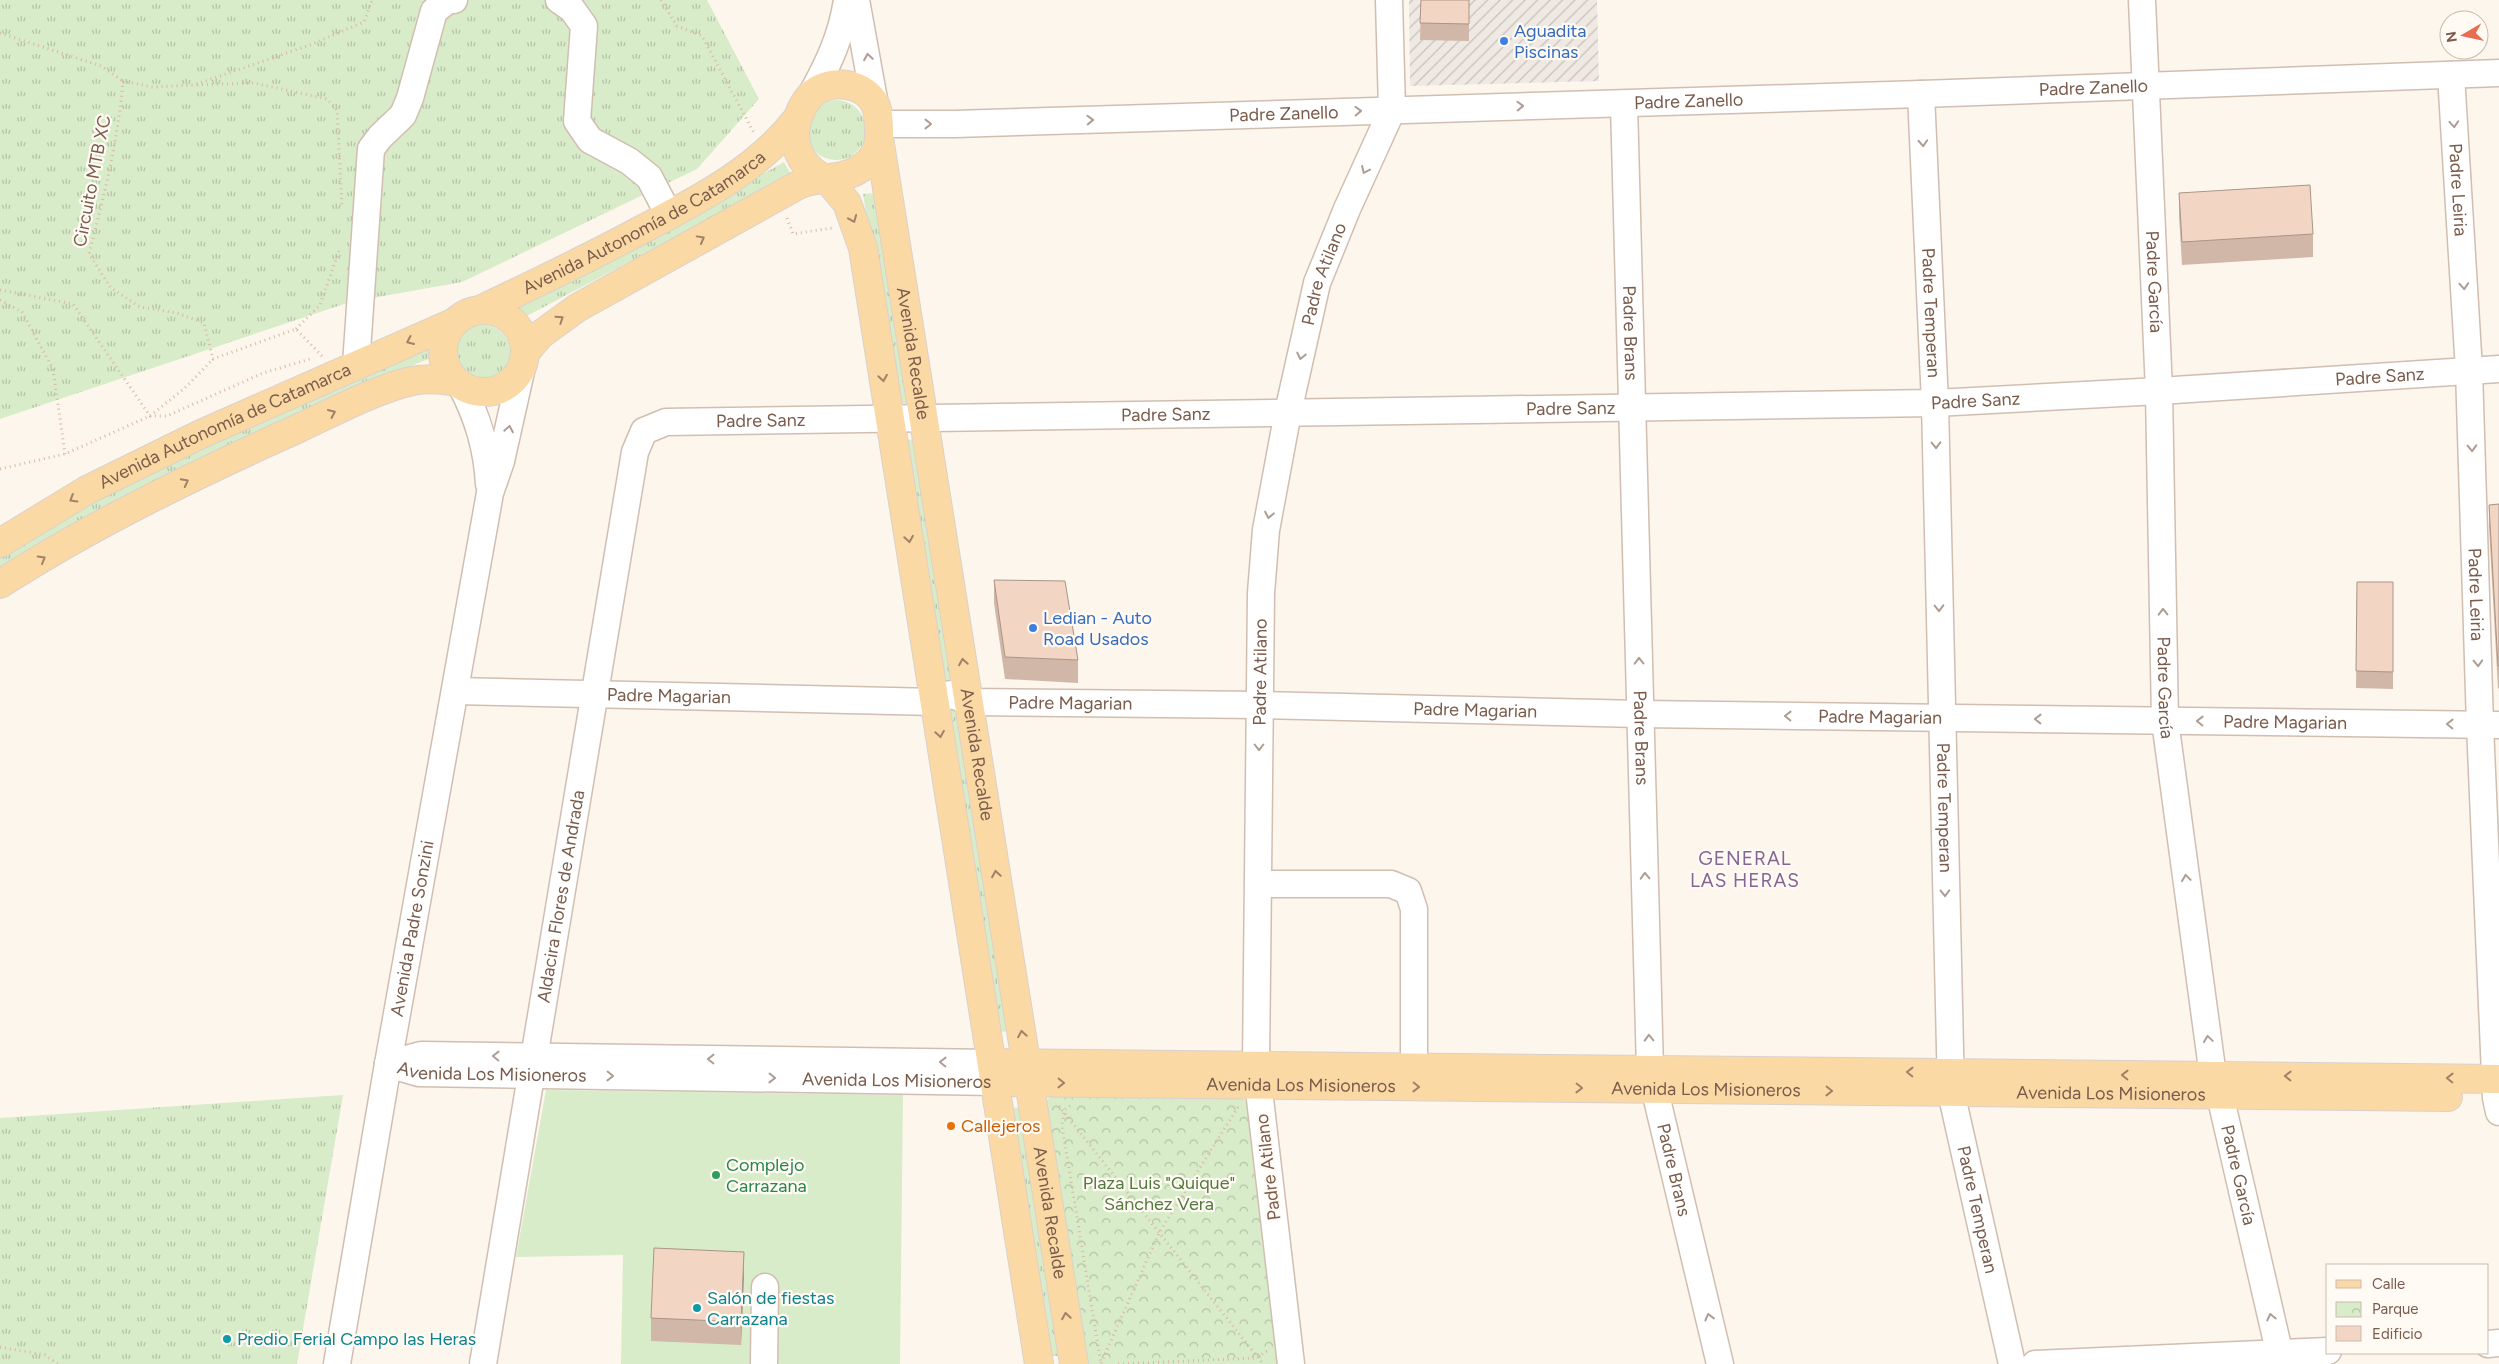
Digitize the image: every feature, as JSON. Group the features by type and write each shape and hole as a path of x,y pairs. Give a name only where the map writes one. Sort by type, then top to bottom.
{"main road":[{"path":"523,360 523,339 517,326 507,316 494,311 480,310 455,322 447,333 443,346 444,360 448,372 459,383 480,392 493,391 510,382 540,335 577,308 800,184 852,173 863,167 878,124 866,94 849,85 824,88 810,95 796,120 795,135 798,152 805,165 824,178"},
{"name":"Avenida Autonomía de Catamarca","path":"480,310 550,279 717,188 749,166 784,135 796,120"},
{"name":"Avenida Recalde","path":"878,124 1074,1364"},
{"name":"Avenida Recalde","path":"824,178 846,203 863,248 1039,1364"},
{"name":"Avenida Autonomía de Catamarca","path":"0,543 113,477 201,434 455,322"},
{"name":"Avenida Autonomía de Catamarca","path":"0,584 102,524 213,467 335,412 410,382 437,378 459,383"},
{"name":"Avenida Los Misioneros","path":"1257,1075 1414,1067 1652,1079"},
{"name":"Avenida Los Misioneros","path":"993,1072 2217,1085 2498,1093"}],"street":[{"path":"356,365 372,149 380,137 403,115 410,98 434,10 447,1 454,0"},
{"path":"559,0 572,9 584,26 577,121 590,140 629,160 650,177 669,215"},
{"path":"810,95 835,47 845,18 847,0"},
{"name":"Avenida Recalde","path":"856,0 878,124"},
{"name":"Padre Atilano","path":"1291,1364 1257,1075 1261,593 1266,530 1288,412 1317,283 1347,209 1392,110 1389,0"},
{"name":"Padre García","path":"2142,0 2144,86 2159,391 2165,721 2217,1085 2280,1359"},
{"name":"Padre Zanello","path":"878,124 965,124 1624,104 2499,73"},
{"name":"Padre Leiria","path":"2451,75 2489,725 2498,1093"},
{"name":"Padre Temperan","path":"1921,94 1935,402 1950,1083 2012,1364"},
{"name":"Padre Brans","path":"1624,104 1640,714 1652,1079 1720,1364"},
{"name":"Avenida Padre Sonzini","path":"337,1364 388,1064 490,493 502,461 523,360"},
{"name":"Padre Sanz","path":"644,431 666,422 1288,412 1633,409 1935,402 2159,391 2499,369"},
{"name":"Avenida Padre Sonzini","path":"459,383 475,412 484,440 490,493"},
{"name":"Aldacira Flores de Andrada","path":"483,1364 635,452 644,431"},
{"name":"Padre Magarian","path":"455,692 935,702 951,694 969,702 1260,705 1640,714 2489,725"},
{"path":"1259,884 1391,884 1408,891 1414,909 1414,1067"},
{"name":"Avenida Los Misioneros","path":"388,1064 419,1073 532,1066 993,1072"},
{"path":"764,1364 765,1287"},
{"path":"2035,1364 2280,1359 2326,1351"}],"path":[{"path":"194,85 310,45 364,22 372,0"},
{"path":"0,33 101,66 123,81 152,87 254,83 327,99 337,110 342,210"},
{"name":"Circuito MTB XC","path":"123,81 120,119 106,189 88,254 111,288 140,307 177,313 204,323 213,359"},
{"path":"0,469 65,454 150,416 185,388 213,359 296,329 320,305 340,246"},
{"path":"0,290 73,304 150,416"},
{"path":"0,300 22,312 53,369 65,454"},
{"path":"150,416 167,416 263,373 290,363 322,357 296,329"},
{"path":"1101,1364 1159,1233 1257,1075"},
{"path":"1064,1110 1078,1102"},
{"path":"1230,1103 1237,1109 1240,1115"},
{"path":"1057,1104 1064,1110 1256,1358 1263,1364"},
{"path":"1064,1110 1062,1126 1101,1364"},
{"path":"0,1347 45,1355 58,1364"},
{"path":"1118,1364 1256,1358 1270,1349"}],"shaded area":[{"name":"Aguadita Piscinas","path":"1409,0 1597,0 1599,81 1410,86"}],"green space":[{"path":"0,0 707,0 759,99 697,169 462,282 350,302 0,419"},
{"path":"836,100 852,105 857,109 861,114 866,130 861,146 857,151 852,155 836,160 820,155 815,151 811,146 806,130 811,114 815,109 820,105"},
{"path":"784,162 792,176 523,318 518,306 658,232"},
{"path":"875,193 908,404 896,402 863,194"},
{"path":"483,325 494,327 503,333 509,342 511,353 509,364 503,373 494,379 483,381 472,379 463,373 457,364 455,353 457,342 463,333 472,327"},
{"path":"434,346 436,356 312,407 190,463 111,503 0,568 0,556 108,493 185,454 389,363"},
{"path":"914,439 953,682 942,683 903,441"},
{"path":"948,703 958,707 1012,1031 998,1032"},
{"name":"Complejo Carrazana","path":"546,1090 903,1095 900,1364 621,1364 623,1255 516,1257"},
{"name":"Plaza Luis \"Quique\" Sánchez Vera","path":"1057,1091 1236,1093 1245,1100 1249,1110 1278,1364 1086,1364 1044,1111 1047,1100"},
{"path":"343,1095 297,1364 0,1364 0,1118"},
{"path":"1022,1107 1061,1356 1048,1356 1010,1108"}],"building":[{"path":"1421,0 1469,0 1469,24 1420,23"},
{"path":"2310,185 2313,234 2182,242 2179,193"},
{"path":"2499,504 2499,666 2498,666 2489,505"},
{"name":"Ledian - Auto Road Usados","path":"994,580 1065,581 1078,660 1005,657"},
{"path":"2357,582 2393,582 2393,672 2356,671"},
{"name":"Salón de fiestas Carrazana","path":"654,1248 744,1252 741,1322 651,1318"}],"place":[{"name":"Aguadita Piscinas","path":"1504,41"},
{"name":"Ledian - Auto Road Usados","path":"1033,628"},
{"name":"Callejeros","path":"951,1126"},
{"name":"Complejo Carrazana","path":"716,1175"},
{"name":"Salón de fiestas Carrazana","path":"697,1308"},
{"name":"Predio Ferial Campo las Heras","path":"227,1339"}],"district":[{"name":"GENERAL LAS HERAS","path":"1745,869"}]}
